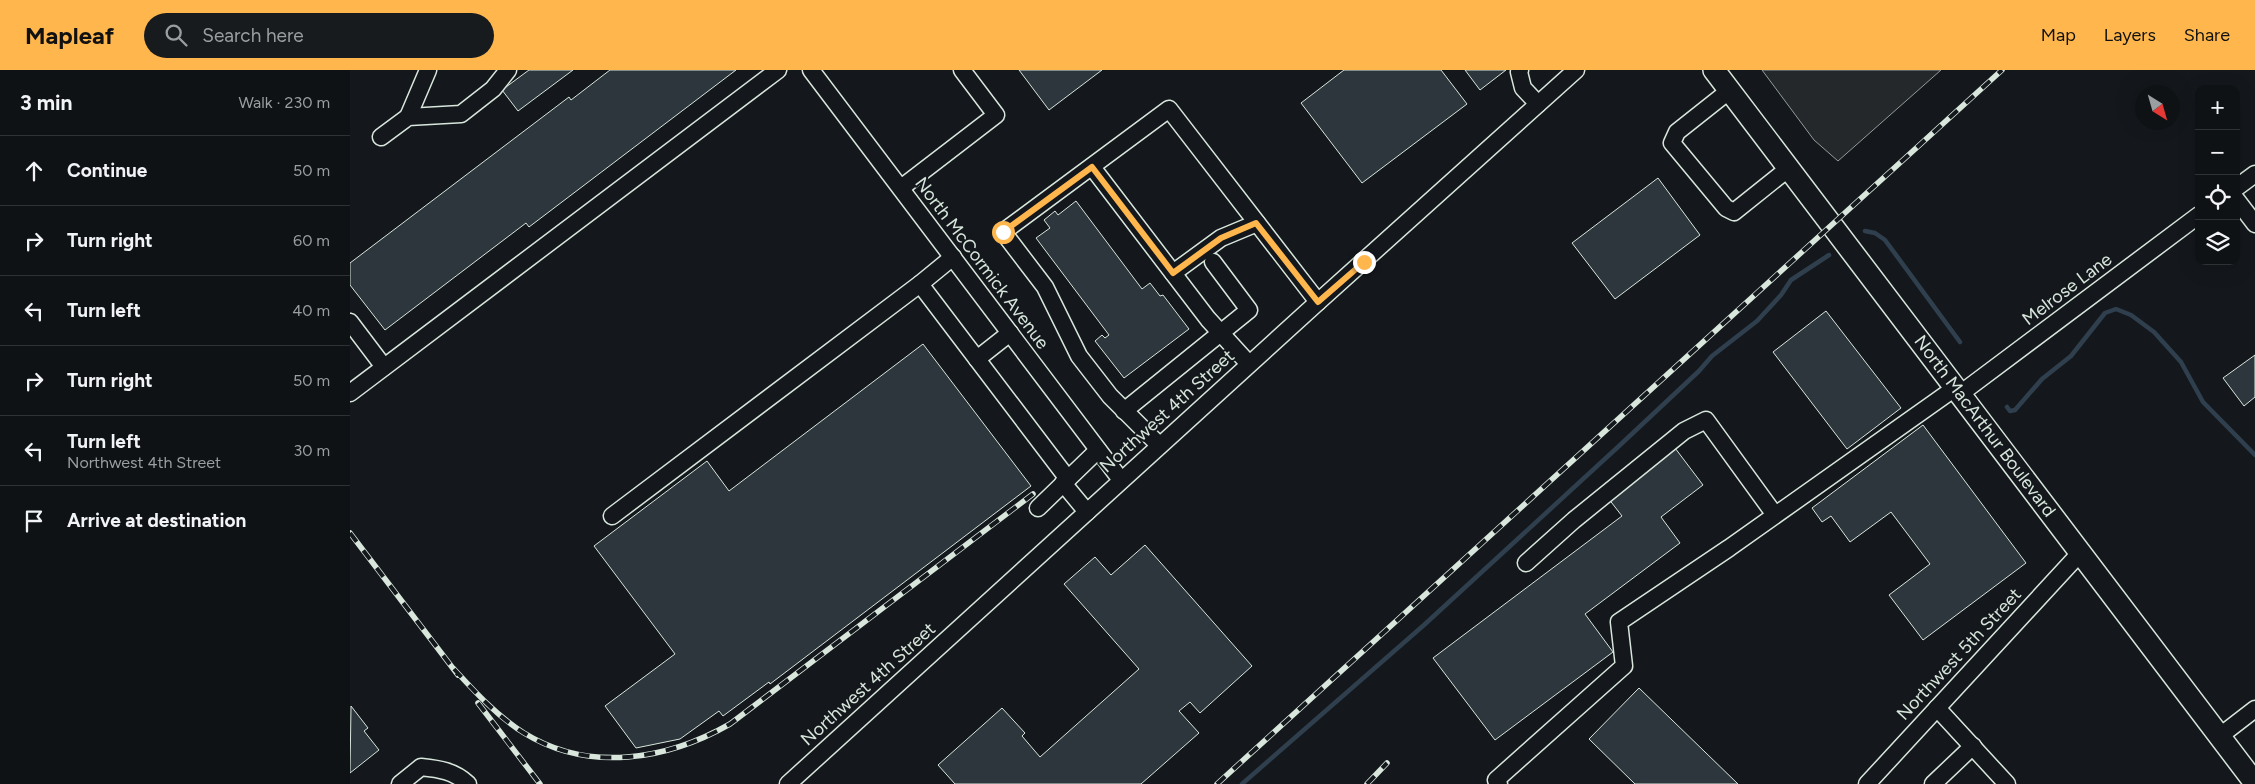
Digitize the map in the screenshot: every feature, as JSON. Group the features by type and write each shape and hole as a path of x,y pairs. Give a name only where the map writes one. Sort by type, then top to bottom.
{"main road":[{"name":"North MacArthur Boulevard","path":"1714,70 2255,782"}],"street":[{"path":"381,137 408,117 428,70"},
{"path":"408,117 461,114 493,89 508,70"},
{"path":"350,394 778,70"},
{"name":"North McCormick Avenue","path":"811,70 1122,480"},
{"path":"901,188 996,116 962,70"},
{"path":"1520,70 1523,88 1538,104"},
{"name":"Northwest 4th Street","path":"788,784 1249,364 1576,70"},
{"path":"1730,90 1677,132 1672,143 1726,208 1734,212 1789,168"},
{"path":"1160,446 1110,396 1078,356 1045,287 1003,232 1169,109 1318,302"},
{"path":"1092,167 1221,334 1249,364"},
{"path":"2240,185 2255,174"},
{"path":"2240,204 2255,224"},
{"name":"Melrose Lane","path":"1499,784 1496,780 1624,666 1619,622 1958,391 2195,219"},
{"path":"1173,273 1221,238 1256,223"},
{"path":"612,516 920,284 953,257"},
{"path":"1124,411 1249,310 1213,262"},
{"path":"920,284 977,359 1087,512"},
{"path":"353,332 384,367"},
{"path":"977,359 1010,333"},
{"path":"1526,562 1574,520 1684,431 1706,420 1775,515"},
{"path":"1038,508 1098,450"},
{"name":"Northwest 5th Street","path":"1867,784 2081,552"},
{"path":"1937,708 2008,784"},
{"path":"2220,736 2255,709"},
{"path":"1933,784 1973,746"},
{"path":"400,784 421,767 442,769 459,776 468,784"}],"shaded area":[{"path":"1762,70 1941,70 1838,161 1814,140"}],"building":[{"path":"529,70 573,70 518,111 502,90"},
{"path":"610,70 736,70 529,227 526,223 385,330 350,285 350,263 569,97 571,100"},
{"path":"1019,70 1102,70 1049,110"},
{"path":"1344,70 1441,70 1467,104 1362,183 1301,103"},
{"path":"1465,70 1506,70 1480,90"},
{"path":"1658,178 1700,235 1615,299 1572,243"},
{"path":"1076,201 1142,289 1150,283 1160,296 1163,295 1189,329 1124,378 1095,341 1102,335 1105,338 1109,335 1036,238 1050,228 1044,220 1055,211 1058,215"},
{"path":"1826,311 1901,408 1847,449 1773,352"},
{"path":"923,344 1031,486 770,684 769,682 723,716 719,711 680,739 636,748 605,706 675,654 594,546 707,461 729,491"},
{"path":"2255,355 2255,397 2244,406 2223,378"},
{"path":"1923,425 2026,563 1923,640 1889,595 1930,564 1891,512 1850,542 1831,516 1822,522 1812,508"},
{"path":"1675,448 1703,485 1661,517 1680,543 1585,614 1613,652 1495,740 1433,658 1622,516 1608,498"},
{"path":"1145,545 1252,666 1200,713 1190,702 1179,711 1199,733 1141,784 955,784 938,765 1002,708 1025,733 1022,736 1040,757 1139,669 1064,584 1095,557 1111,575"},
{"path":"1639,688 1738,784 1635,784 1589,739"},
{"path":"351,706 368,728 364,731 379,750 350,773"}],"waterway":[{"path":"1865,231 1875,233 1885,240 1960,342"},
{"path":"1242,784 1424,625 1619,446 1699,371 1712,356 1757,321 1781,295 1791,280 1829,255"},
{"path":"2007,407 2010,411 2015,410 2042,379 2071,356 2105,313 2116,309 2131,315 2154,332 2181,362 2203,402 2255,455"}],"railway":[{"path":"1217,784 2002,70"},
{"path":"454,669 478,695 505,719 524,733 549,746 575,754 601,757 628,757 680,746 730,724 1033,494"},
{"path":"350,533 458,675"},
{"path":"478,703 540,784"},
{"path":"1367,784 1387,763"}],"route":[{"path":"1003,232 1092,167 1173,273 1221,238 1256,223 1318,302 1364,262"}]}
